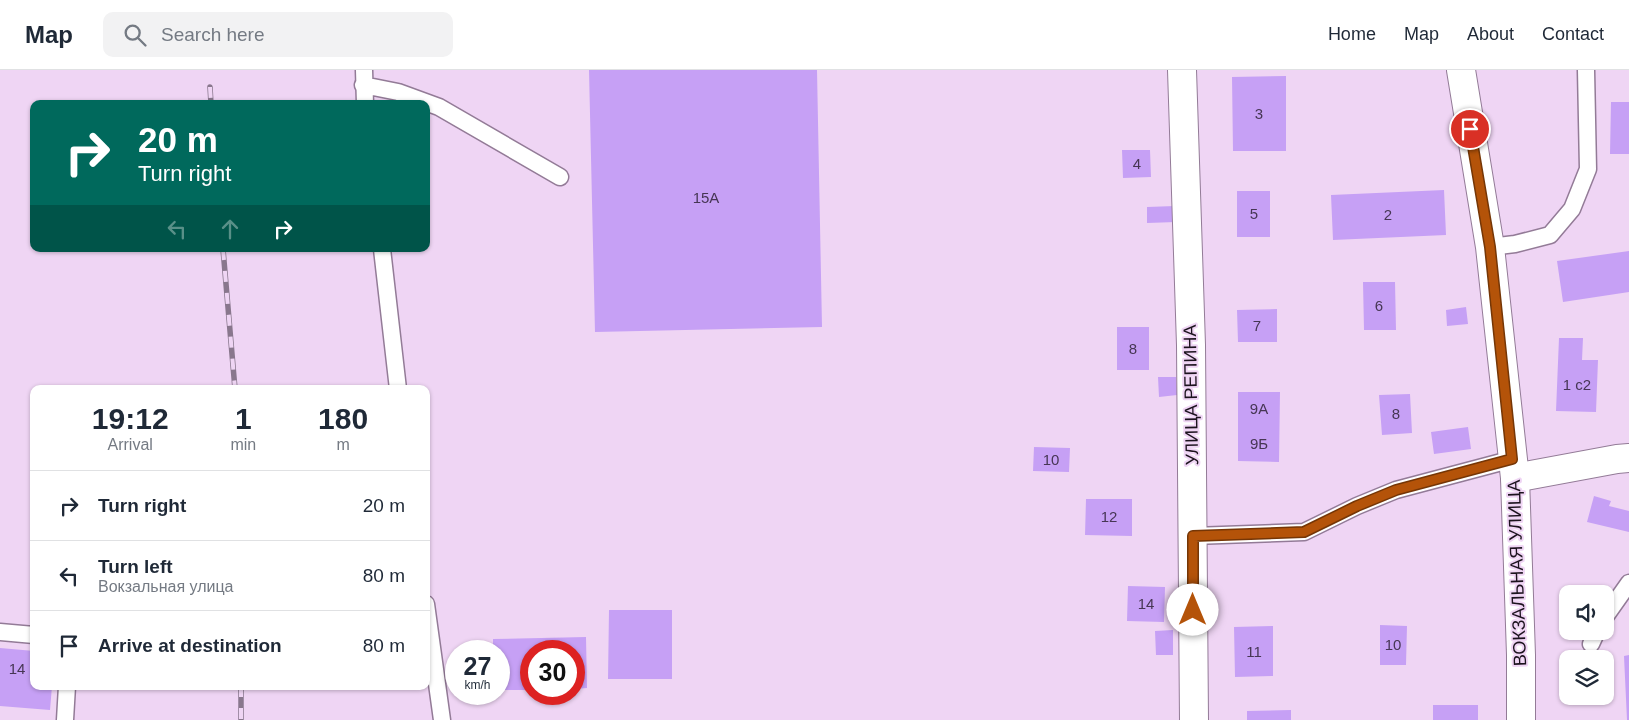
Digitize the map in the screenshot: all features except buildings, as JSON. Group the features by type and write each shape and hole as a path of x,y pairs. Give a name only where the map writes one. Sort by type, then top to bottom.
{"street":[{"name":"УЛИЦА РЕПИНА","path":"1182,70 1191,345 1194,720"},
{"name":"ВОКЗАЛЬНАЯ УЛИЦА","path":"1461,70 1490,247 1514,469 1521,655 1521,720"},
{"path":"1514,469 1629,458"}],"lane":[{"path":"1490,247 1515,244 1550,235 1572,209 1588,169 1586,70"},
{"path":"365,100 363,77 420,100"},
{"path":"430,104 439,107 560,177"},
{"path":"382,252 398,385"},
{"path":"1193,536 1304,532 1357,506 1396,490 1514,469"},
{"path":"1614,604 1629,583"},
{"path":"0,632 30,635"},
{"path":"430,633 442,720"},
{"path":"65,720 67,690"}],"railway":[{"path":"210,87 211,100"},
{"path":"223,252 235,385"},
{"path":"241,690 241,720"}],"route":[{"path":"1193,610 1193,536 1304,532 1357,506 1396,490 1512,459 1490,247 1470,129"}]}
